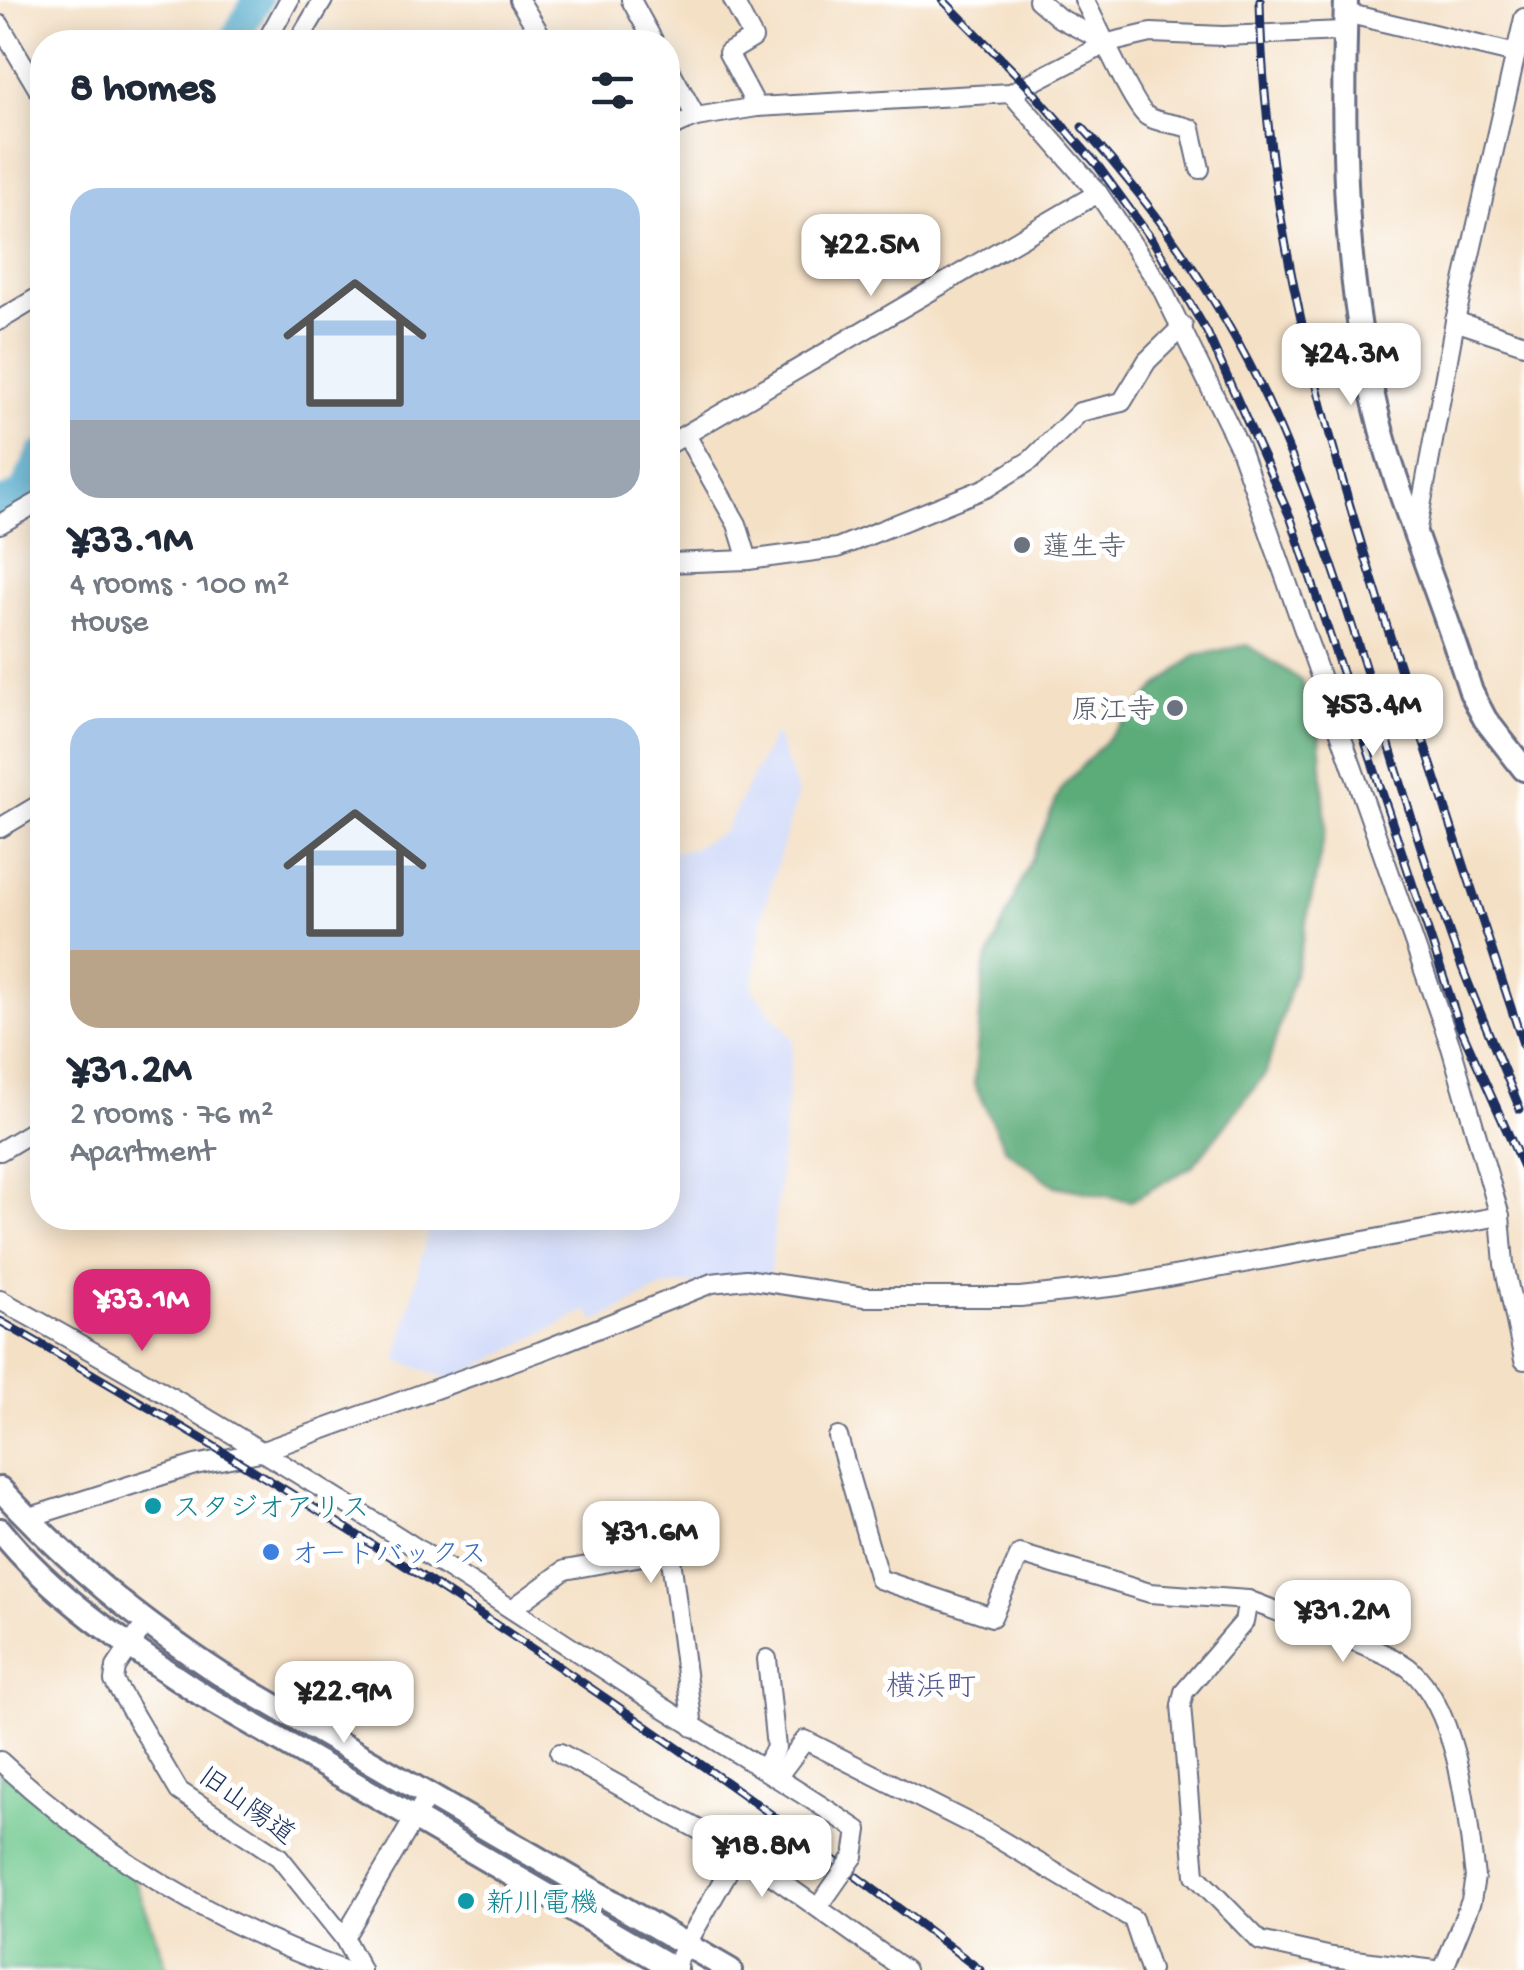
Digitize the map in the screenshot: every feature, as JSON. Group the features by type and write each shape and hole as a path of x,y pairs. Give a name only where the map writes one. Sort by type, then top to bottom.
{"main road":[{"path":"1345,15 1340,96 1347,228 1362,333 1388,451 1471,692 1485,719 1524,769"},
{"path":"0,1489 78,1570 145,1624 428,1795 730,1970"},
{"path":"0,1530 60,1590 130,1646 204,1696 674,1969"}],"street":[{"path":"273,30 289,0"},
{"path":"305,30 323,0"},
{"path":"518,0 537,30"},
{"path":"631,0 647,30"},
{"path":"733,0 753,38 728,53 757,107"},
{"path":"1038,0 1059,18 1108,44"},
{"path":"1084,0 1134,105 1150,118 1192,129 1200,169"},
{"path":"680,124 696,117 757,107 1011,93 1108,44 1150,33 1223,36 1345,15 1516,54"},
{"path":"1416,534 1455,321 1515,96 1516,54 1524,18"},
{"path":"0,24 30,75"},
{"path":"680,88 696,117"},
{"path":"1011,93 1098,193 1183,326 1239,446 1452,1047 1500,1216 1504,1264 1524,1360"},
{"path":"680,438 1098,193"},
{"path":"0,320 30,302"},
{"path":"1455,321 1524,344"},
{"path":"680,562 823,553 986,488 1031,460 1080,412 1122,402 1146,361 1183,326"},
{"path":"686,435 737,524 748,560"},
{"path":"0,524 30,507"},
{"path":"0,828 30,810"},
{"path":"0,1151 30,1133"},
{"path":"28,1518 195,1465 260,1452 541,1351 712,1283 746,1280 864,1297 1020,1297 1119,1286 1500,1216"},
{"path":"0,1300 260,1452 692,1727 771,1771 858,1830 854,1856 819,1904"},
{"path":"838,1437 879,1580 992,1617 1020,1554 1150,1593 1248,1600 1408,1666 1432,1692 1446,1724 1475,1876 1471,1900 1443,1970"},
{"path":"512,1609 565,1570 670,1551 692,1727"},
{"path":"1248,1600 1244,1622 1184,1692 1181,1705 1196,1875 1260,1941 1332,1964 1435,1970"},
{"name":"旧山陽道","path":"145,1624 116,1667 114,1682 179,1791 279,1857 344,1938 361,1970"},
{"path":"767,1660 776,1748 771,1771"},
{"path":"771,1771 805,1740 987,1832 1134,1919 1150,1970"},
{"path":"560,1753 738,1852 819,1904 905,1970"},
{"path":"0,1760 35,1794 122,1860 245,1931 343,1970"},
{"path":"344,1938 428,1795"},
{"path":"674,1969 738,1852"}],"shaded area":[{"path":"775,732 798,794 764,909 752,989 793,1039 770,1274 664,1287 595,1322 588,1310 452,1380 397,1360 428,1230 680,1230 680,851 724,832"}],"green space":[{"path":"1247,645 1301,680 1320,734 1326,828 1298,961 1266,1073 1193,1166 1131,1201 1055,1186 1005,1149 974,1084 984,968 1062,787 1155,689 1196,655"},
{"path":"0,1761 130,1866 168,1970 0,1970"}],"waterway":[{"path":"240,30 257,0"},
{"path":"0,503 22,495 30,479"}],"railway":[{"path":"943,0 1027,85 1098,166 1155,244 1207,332 1291,519 1459,1024 1524,1169"},
{"path":"1260,0 1264,82 1285,243 1321,402 1406,688 1524,1047"},
{"path":"1082,127 1136,190 1185,257 1230,328 1268,402 1323,539 1460,962 1520,1109"},
{"path":"0,1321 253,1470 501,1628 744,1795 980,1970"}],"place":[{"name":"蓮生寺","path":"1022,545"},
{"name":"原江寺","path":"1175,708"},
{"name":"スタジオアリス","path":"153,1506"},
{"name":"オートバックス","path":"271,1552"},
{"name":"新川電機","path":"466,1901"}],"district":[{"name":"横浜町","path":"931,1685"}]}
